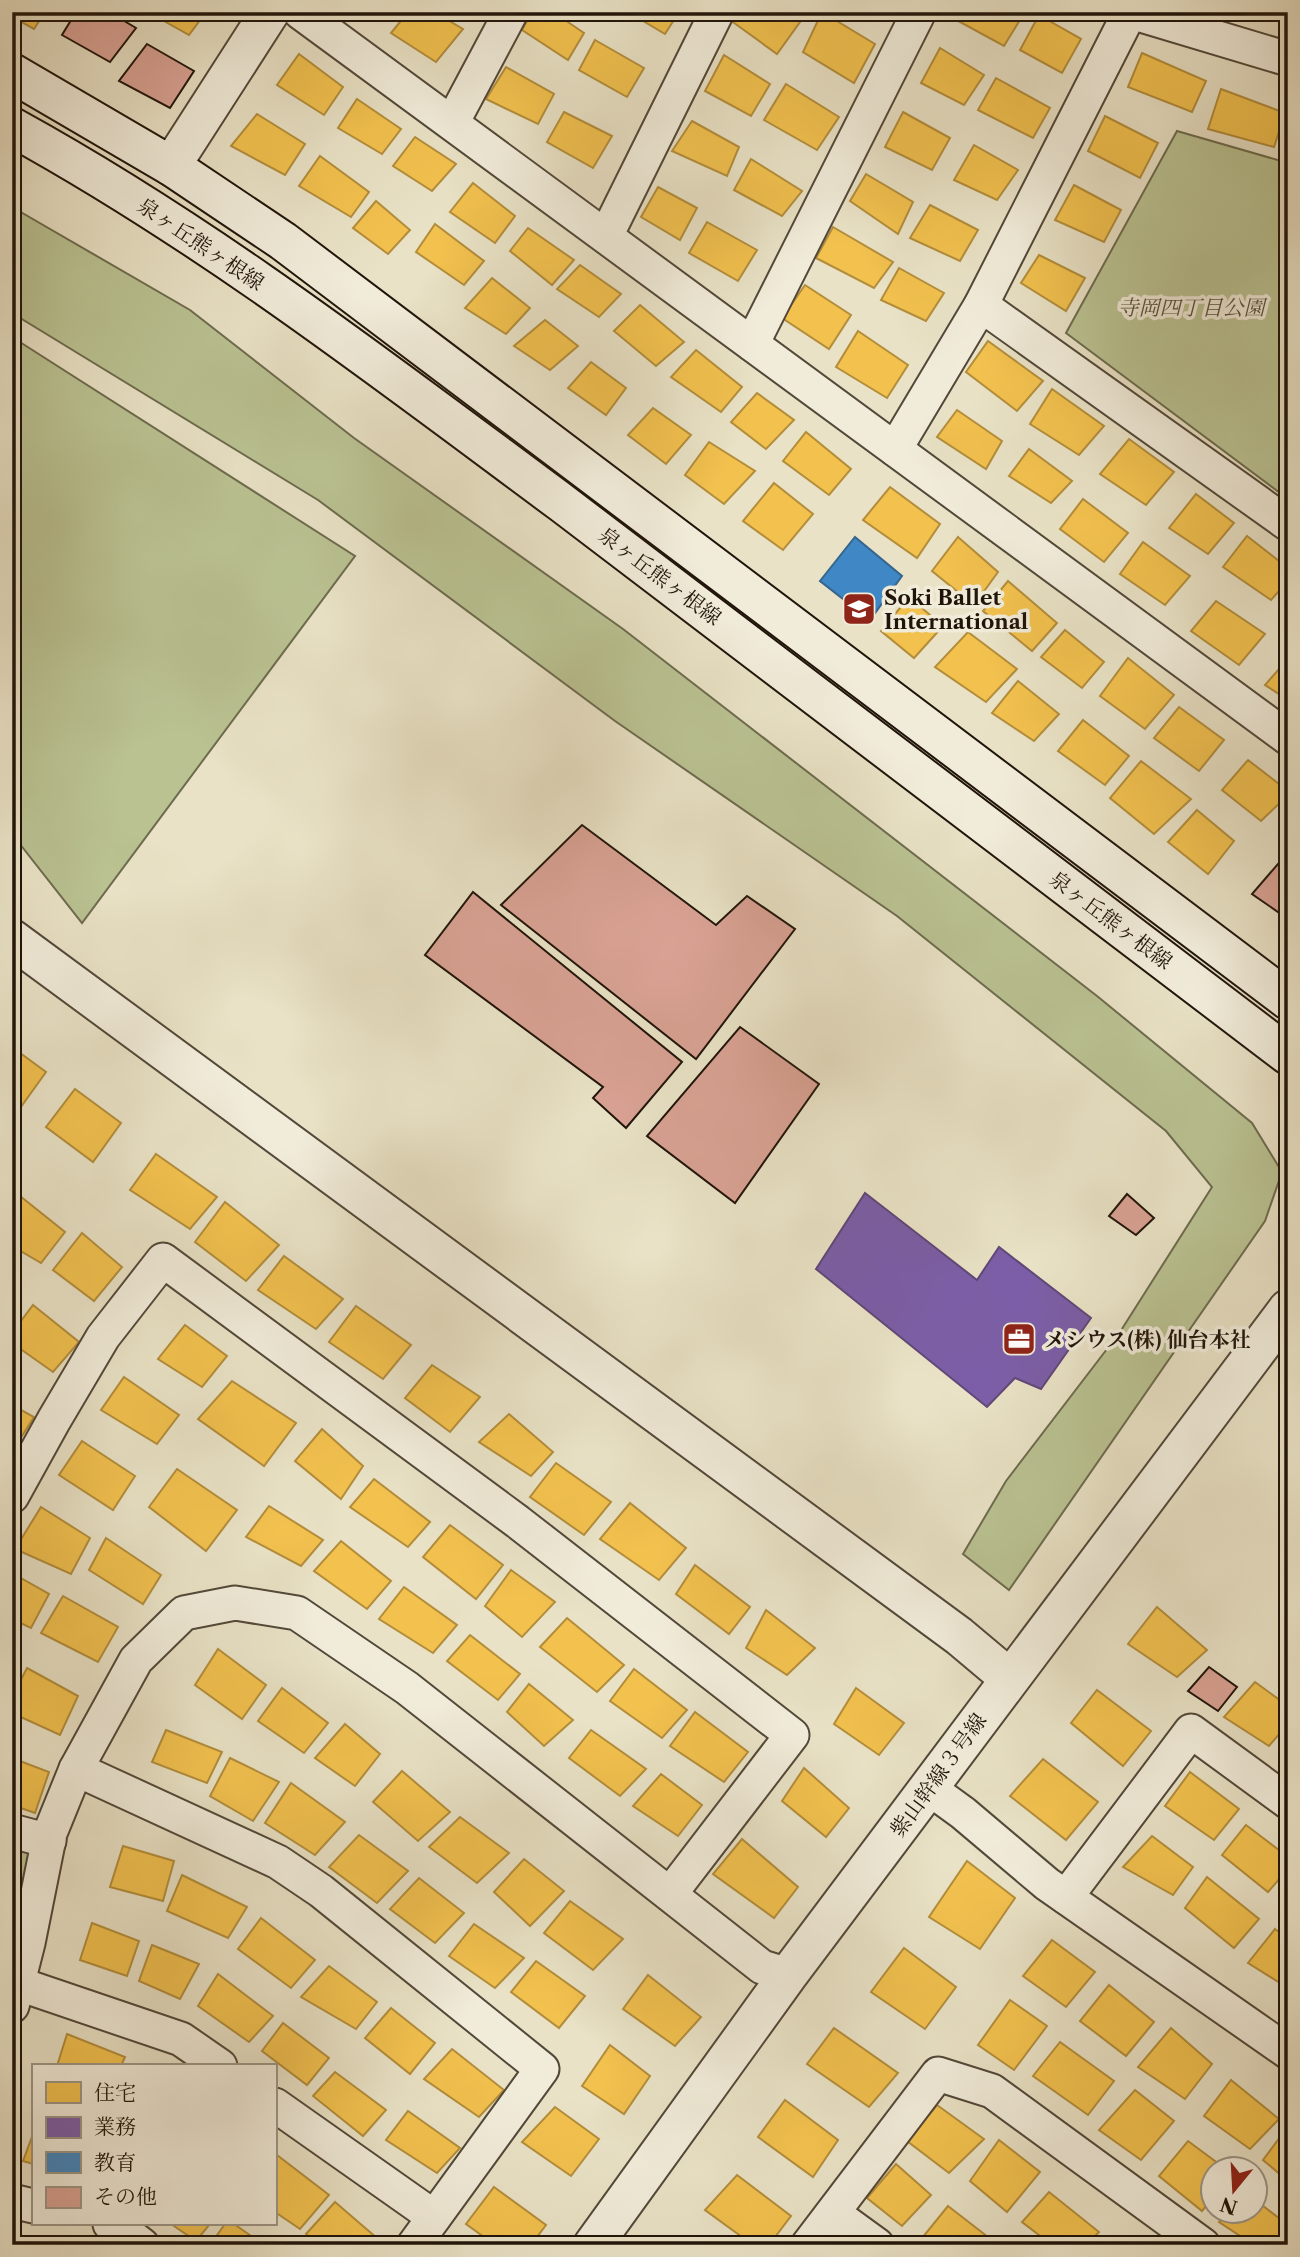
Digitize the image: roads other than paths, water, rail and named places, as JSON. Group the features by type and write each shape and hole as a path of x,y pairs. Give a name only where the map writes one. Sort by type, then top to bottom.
{"main road":[{"path":"171,166 270,12"},
{"name":"泉ヶ丘熊ヶ根線","path":"12,74 171,166 293,249 1288,1000"},
{"name":"泉ヶ丘熊ヶ根線","path":"12,127 122,191 204,244 389,374 736,633 1288,1055"},
{"path":"12,939 960,1636 1009,1678"},
{"name":"紫山幹線３号線","path":"593,2245 788,1975 1288,1309"}],"street":[{"path":"300,12 1288,738"},
{"path":"452,123 511,12"},
{"path":"606,236 717,12"},
{"path":"752,344 919,12"},
{"path":"895,449 981,305 1131,12 1288,60"},
{"path":"981,305 1288,524"},
{"path":"12,1496 103,1337 163,1260 518,1522 792,1735 670,1894"},
{"path":"217,2064 181,2039 16,1995 48,1841 76,1769 136,1660 184,1613 235,1603 297,1613 407,1688 762,1967 788,1975"},
{"path":"1066,1897 1191,1731 1288,1801"},
{"path":"76,1769 278,1862 321,1891 542,2069 414,2245"},
{"path":"930,1789 1066,1897 1288,2052"},
{"path":"12,1831 48,1841"},
{"path":"808,2245 938,2074 992,2091 1203,2245"},
{"path":"276,2106 434,2217"},
{"path":"12,2201 32,2206"},
{"path":"833,2213 877,2245"},
{"path":"117,2226 142,2245"}],"place":[{"name":"Soki Ballet International","path":"859,609"},
{"name":"メシウス(株) 仙台本社","path":"1019,1339"}],"park label":[{"name":"寺岡四丁目公園","path":"1191,307"}]}
